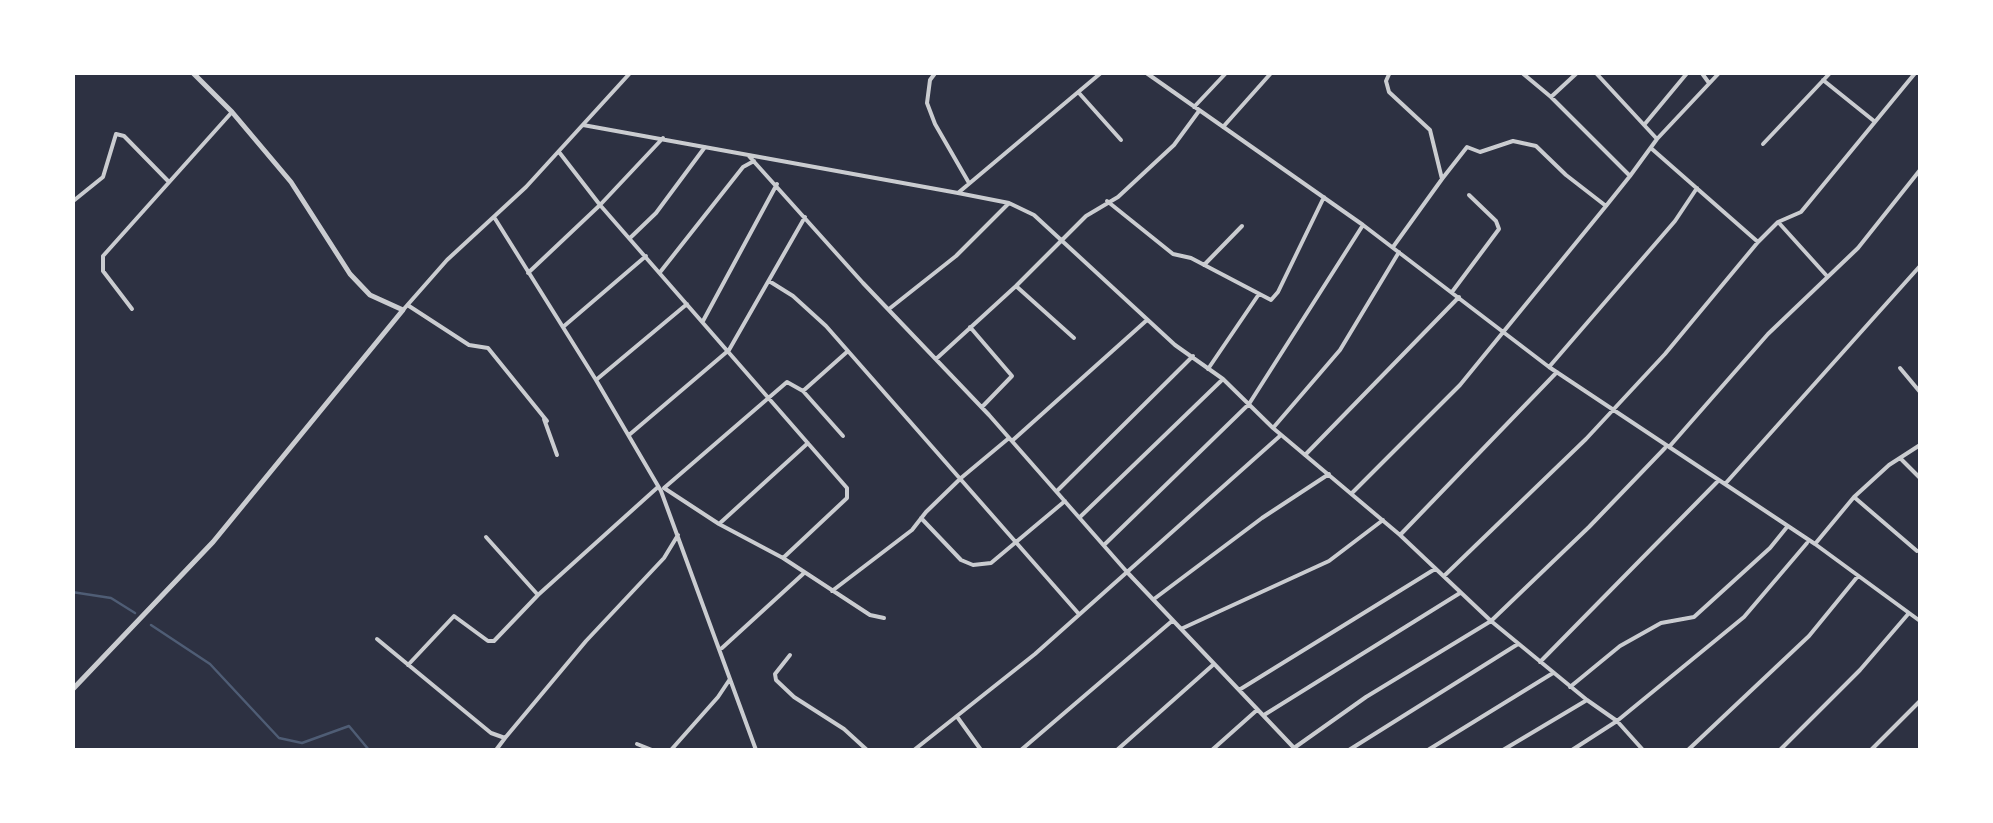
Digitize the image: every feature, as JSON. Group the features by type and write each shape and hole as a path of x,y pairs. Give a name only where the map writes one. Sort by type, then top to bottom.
{"street":[{"path":"192,72 292,182 350,274 370,295 405,308 469,344 488,348 546,420 558,455"},
{"path":"72,690 182,577 447,260 560,152 631,72"},
{"path":"936,72 930,80 927,104 969,183"},
{"path":"958,193 1102,72"},
{"path":"1144,72 1363,225 1548,367 1815,544 1920,621"},
{"path":"936,358 1086,216 1118,197 1174,146 1196,109 1228,72"},
{"path":"1223,127 1272,72"},
{"path":"1390,72 1386,81 1389,92 1430,130 1442,179"},
{"path":"1521,72 1630,176"},
{"path":"1552,98 1578,72"},
{"path":"1596,72 1657,139"},
{"path":"1644,126 1688,72"},
{"path":"1701,72 1709,83"},
{"path":"1352,493 1441,406 1657,139 1720,72"},
{"path":"1762,144 1831,72"},
{"path":"1444,577 1545,481 1657,362 1758,242 1778,222 1800,212 1916,72"},
{"path":"1823,80 1875,122"},
{"path":"1079,93 1121,140"},
{"path":"132,310 103,270 103,256 232,112"},
{"path":"583,125 1009,203 1034,215 1175,345 1223,379 1273,428 1383,520 1518,644 1618,721 1643,750"},
{"path":"72,202 102,177 116,134 124,136 169,182"},
{"path":"528,272 600,205 663,138"},
{"path":"1393,247 1467,148 1480,152 1514,141 1536,146 1606,206"},
{"path":"630,238 656,213 705,146"},
{"path":"1652,149 1758,242"},
{"path":"560,152 600,205 849,492 783,558"},
{"path":"748,156 1011,439 1127,572 1295,749 1366,697 1491,620 1667,447 1826,275 1858,248 1920,170"},
{"path":"660,271 739,172 754,161"},
{"path":"703,321 777,184"},
{"path":"1548,367 1675,221 1698,188"},
{"path":"1452,292 1498,229 1470,194"},
{"path":"1107,201 1173,254 1204,265 1271,300 1324,197"},
{"path":"888,310 956,256 1009,203"},
{"path":"494,217 661,489 756,750"},
{"path":"629,435 729,350 805,217"},
{"path":"1778,222 1826,275"},
{"path":"1104,545 1249,404 1363,225"},
{"path":"1204,265 1242,226"},
{"path":"1273,428 1340,350 1399,252"},
{"path":"563,328 646,256"},
{"path":"1725,484 1920,266"},
{"path":"769,280 804,305 848,351 1079,615"},
{"path":"1016,286 1074,338"},
{"path":"1208,368 1258,294"},
{"path":"1305,455 1459,297"},
{"path":"596,380 687,304"},
{"path":"832,591 881,557 961,478 1147,320"},
{"path":"970,328 1012,376 982,408"},
{"path":"803,391 848,351"},
{"path":"1057,492 1193,356"},
{"path":"1900,368 1920,392"},
{"path":"1400,535 1557,372"},
{"path":"1080,517 1223,379"},
{"path":"408,665 451,618 457,617 491,642 538,596 787,382 803,391 843,436"},
{"path":"914,750 958,718 1079,615 1281,434"},
{"path":"719,524 808,443"},
{"path":"1815,544 1854,497 1890,465 1920,446"},
{"path":"1902,460 1920,478"},
{"path":"1154,599 1262,518 1330,474"},
{"path":"1540,662 1718,481"},
{"path":"661,489 783,558 870,615 884,618"},
{"path":"1854,497 1916,551"},
{"path":"921,518 961,560 973,564 991,562 1065,500"},
{"path":"1183,628 1329,561 1383,520"},
{"path":"1570,687 1608,655 1661,623 1694,617 1770,548 1787,527"},
{"path":"496,750 672,547 678,534"},
{"path":"486,537 538,596"},
{"path":"1572,750 1618,721 1744,618 1808,541"},
{"path":"672,547 683,546"},
{"path":"1239,690 1435,569"},
{"path":"721,649 803,574"},
{"path":"1688,750 1809,636 1858,576"},
{"path":"1263,716 1460,593"},
{"path":"1780,750 1860,670 1909,613"},
{"path":"1020,750 1172,620"},
{"path":"377,639 492,733 505,738"},
{"path":"1348,750 1518,644"},
{"path":"790,654 775,674 776,680 868,750"},
{"path":"1118,750 1214,664"},
{"path":"1428,750 1554,673"},
{"path":"671,750 730,679"},
{"path":"1502,750 1587,700"},
{"path":"1871,750 1920,701"},
{"path":"1212,750 1257,710"},
{"path":"958,718 982,750"},
{"path":"924,742 929,750"},
{"path":"637,744 652,750"}],"waterway":[{"path":"72,592 111,598 135,613"},
{"path":"151,625 210,664 279,738 302,743 349,726 369,750"}]}
